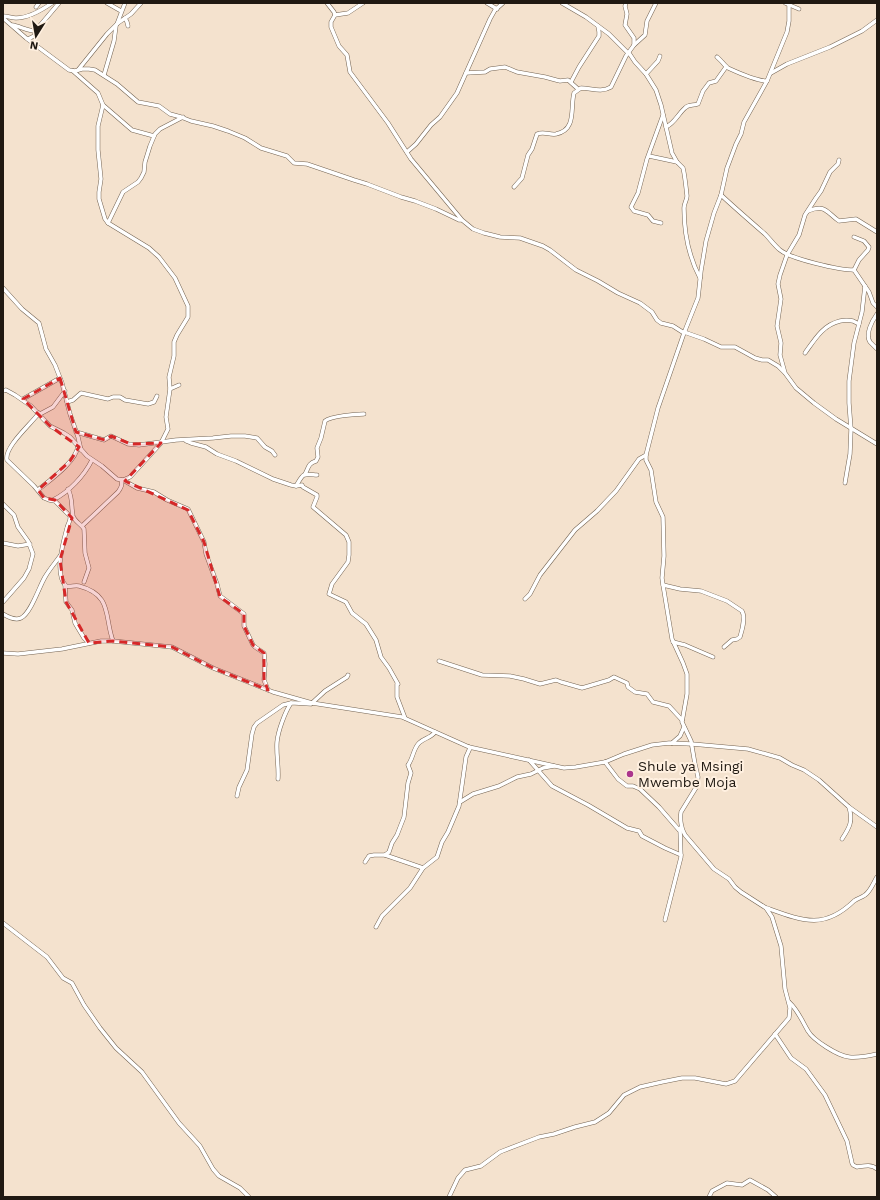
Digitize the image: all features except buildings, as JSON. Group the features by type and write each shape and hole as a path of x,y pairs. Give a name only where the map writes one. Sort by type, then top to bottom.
{"street":[{"path":"36,7 39,3"},
{"path":"3,18 24,17 52,3"},
{"path":"28,40 34,36 36,31 59,3"},
{"path":"106,3 121,11"},
{"path":"104,75 114,41 117,24 125,3"},
{"path":"78,70 100,41 141,3"},
{"path":"327,3 335,15"},
{"path":"335,15 348,13 363,3"},
{"path":"487,3 497,9"},
{"path":"407,152 416,144 446,109 457,93 490,19 503,3"},
{"path":"562,3 609,34 629,53 646,74 656,90 672,153 683,170 687,196 684,205 689,249 700,279"},
{"path":"626,3 628,14 625,24 633,35 634,45"},
{"path":"514,187 522,178 528,155 532,149 537,134 542,132 555,134 569,127 572,117 573,94 578,89 584,88 599,90 610,88 622,64 634,45 646,34 647,21 656,3"},
{"path":"665,920 680,863 681,855 679,830 681,812 698,781 692,744 682,720 687,694 686,674 683,663 673,642 662,578 664,556 663,517 656,502 651,470 646,460 646,455 658,408 698,298 706,241 721,195 727,168 741,134 744,122 767,82 787,32 789,21 788,4 799,9"},
{"path":"335,15 331,22 331,27 339,46 347,55 350,72 388,123 420,170 462,220 473,228 484,233 500,237 520,238 543,246 576,270 640,303 652,312 661,323 673,326 684,333 704,339 721,348 735,347 755,358 768,360 778,366 796,388 807,398 851,429 877,444"},
{"path":"3,18 28,40 61,65 73,71 98,93 102,106 98,126 98,150 101,179 99,199 105,219 108,223 149,248 154,253 171,272 185,298 189,312 188,317 174,342 174,356 169,377 170,389 166,417 168,429 166,436 162,443 134,474 130,478 122,480"},
{"path":"125,18 128,22 128,26"},
{"path":"771,72 830,47 877,20"},
{"path":"12,25 36,31"},
{"path":"571,82 578,67 599,36 598,26"},
{"path":"646,74 658,61 660,56"},
{"path":"717,57 726,67 760,81 767,82"},
{"path":"666,126 672,124 684,108 698,104 703,91 709,83 716,81 726,67"},
{"path":"466,73 510,68 517,72 560,81 567,80 578,89"},
{"path":"73,71 90,69 95,70 104,75 138,102 155,105 170,114 213,126 244,138 261,148 288,156 294,162 307,164 367,184 462,220"},
{"path":"102,106 132,130 154,136"},
{"path":"661,223 653,221 648,215 634,211 632,208 633,202 638,193 656,132 663,115"},
{"path":"108,223 125,190 138,182 141,178 154,136 160,129 183,117"},
{"path":"649,156 677,162"},
{"path":"785,373 780,355 781,343 777,326 781,299 778,281 787,255 798,239 804,218 821,191 830,172 838,164 839,160"},
{"path":"721,195 787,255 836,268 854,270 869,292 873,303 877,308"},
{"path":"808,211 817,208 826,209 840,221 856,219 877,232"},
{"path":"854,237 864,241 869,247 859,260 854,270"},
{"path":"845,483 850,454 851,429 849,381 854,343 862,312 865,286"},
{"path":"3,288 22,309 39,323 46,349 55,365 65,391 81,450"},
{"path":"877,314 870,328 868,337 870,342 877,349"},
{"path":"805,353 821,331 827,326 835,322 845,320 859,324"},
{"path":"23,400 60,378"},
{"path":"170,389 179,384"},
{"path":"3,389 23,400 40,414 50,426 64,433 92,460 105,468 113,476 137,488 154,492 188,509 204,542 206,554 220,596 244,614 244,626 253,645 264,653 264,680 268,690"},
{"path":"3,458 16,440 40,414 52,407 65,391"},
{"path":"67,402 73,400 81,393 108,399 119,397 125,400 148,404 154,402 157,396"},
{"path":"296,486 305,474 308,466 318,458 316,448 321,438 325,421 330,418 364,414"},
{"path":"76,432 104,440 111,436 131,444 139,445 245,436 257,438 265,447 272,451 274,455"},
{"path":"184,440 206,447 217,454 273,479 291,485 302,485 303,488 317,495 313,507 346,535 349,541 348,562 332,584 329,594 346,602 352,613 366,624 376,640 381,658 389,668 397,684 397,697 405,718"},
{"path":"38,490 70,461 78,446"},
{"path":"6,454 6,458 9,463 38,490 44,498 53,500 63,507 71,518 67,526 60,556 61,573 65,585 66,602 72,610 75,623 84,638 90,643"},
{"path":"525,598 530,594 540,575 574,530 607,501 639,459 646,455"},
{"path":"53,500 61,496 80,478 92,460"},
{"path":"305,474 317,475"},
{"path":"82,526 118,492 122,485 122,480"},
{"path":"68,489 72,500 74,517 84,529 85,553 89,568 84,582"},
{"path":"3,602 23,580 29,569 33,554 30,544 18,527 14,515 4,506"},
{"path":"3,543 18,546 30,544"},
{"path":"3,614 11,618 18,619 25,615 31,608 46,575 60,556"},
{"path":"65,585 69,587 78,586 89,590 98,596 106,607 113,641"},
{"path":"663,585 680,589 701,591 727,601 742,611 744,615 740,637 732,640 724,647"},
{"path":"3,653 18,654 41,652 101,641 172,647 213,668 268,690 312,703 405,718 469,747 555,766 571,768 605,762 644,747 669,743 748,749 783,759 804,770 819,780 849,807 877,827"},
{"path":"673,642 685,645 713,657"},
{"path":"439,660 482,675 510,676 540,684 556,680 582,688 609,680 614,676 627,683 628,687 634,692 647,694 653,702 669,706 682,720"},
{"path":"237,796 239,787 247,770 254,727 283,705 291,703 312,703 325,691 348,675"},
{"path":"278,779 279,767 277,742 291,703"},
{"path":"669,743 679,738 684,727"},
{"path":"385,855 388,854 390,850 404,817 408,783 412,773 408,765 419,743 433,735 435,732"},
{"path":"376,927 382,916 410,888 423,868 437,857 460,802 462,775 467,752 470,748 469,747"},
{"path":"528,759 552,786 629,829 639,831 642,836 681,855"},
{"path":"605,762 618,779 628,786 633,786 640,789 659,807 679,830"},
{"path":"460,802 473,794 499,786 517,777 543,768 555,766"},
{"path":"842,839 851,822 849,807"},
{"path":"681,819 685,835 714,869 729,879 735,887 766,908 802,920 826,919 840,914 856,900 866,895 877,877"},
{"path":"390,850 396,858"},
{"path":"365,862 369,856 385,855 423,868"},
{"path":"449,1197 458,1178 465,1170 481,1166 500,1152 539,1137 595,1122 609,1113 624,1095 640,1087 682,1078 695,1078 726,1084 735,1082 789,1018 790,1008 785,989 781,946 772,917 766,908"},
{"path":"3,923 49,960 61,976 72,983 84,1005 100,1028 116,1048 142,1072 176,1120 200,1146 213,1169 219,1176 240,1188 249,1197"},
{"path":"789,1002 795,1008 809,1032 823,1045 849,1057 877,1054"},
{"path":"775,1034 791,1058 806,1068 825,1095 847,1141 853,1165 857,1167 872,1166 877,1169"},
{"path":"709,1197 712,1191 727,1183 742,1184 750,1180 768,1190 776,1197"}],"highlighted area":[{"path":"60,378 76,432 105,440 111,436 131,444 161,443 125,481 188,510 204,542 220,597 244,614 244,626 253,645 264,653 264,680 268,690 213,668 172,647 113,641 89,643 66,602 60,560 72,518 55,500 44,498 38,490 70,461 79,447 50,426 23,399"}],"place":[{"name":"Shule ya Msingi Mwembe Moja","path":"630,774"}]}
